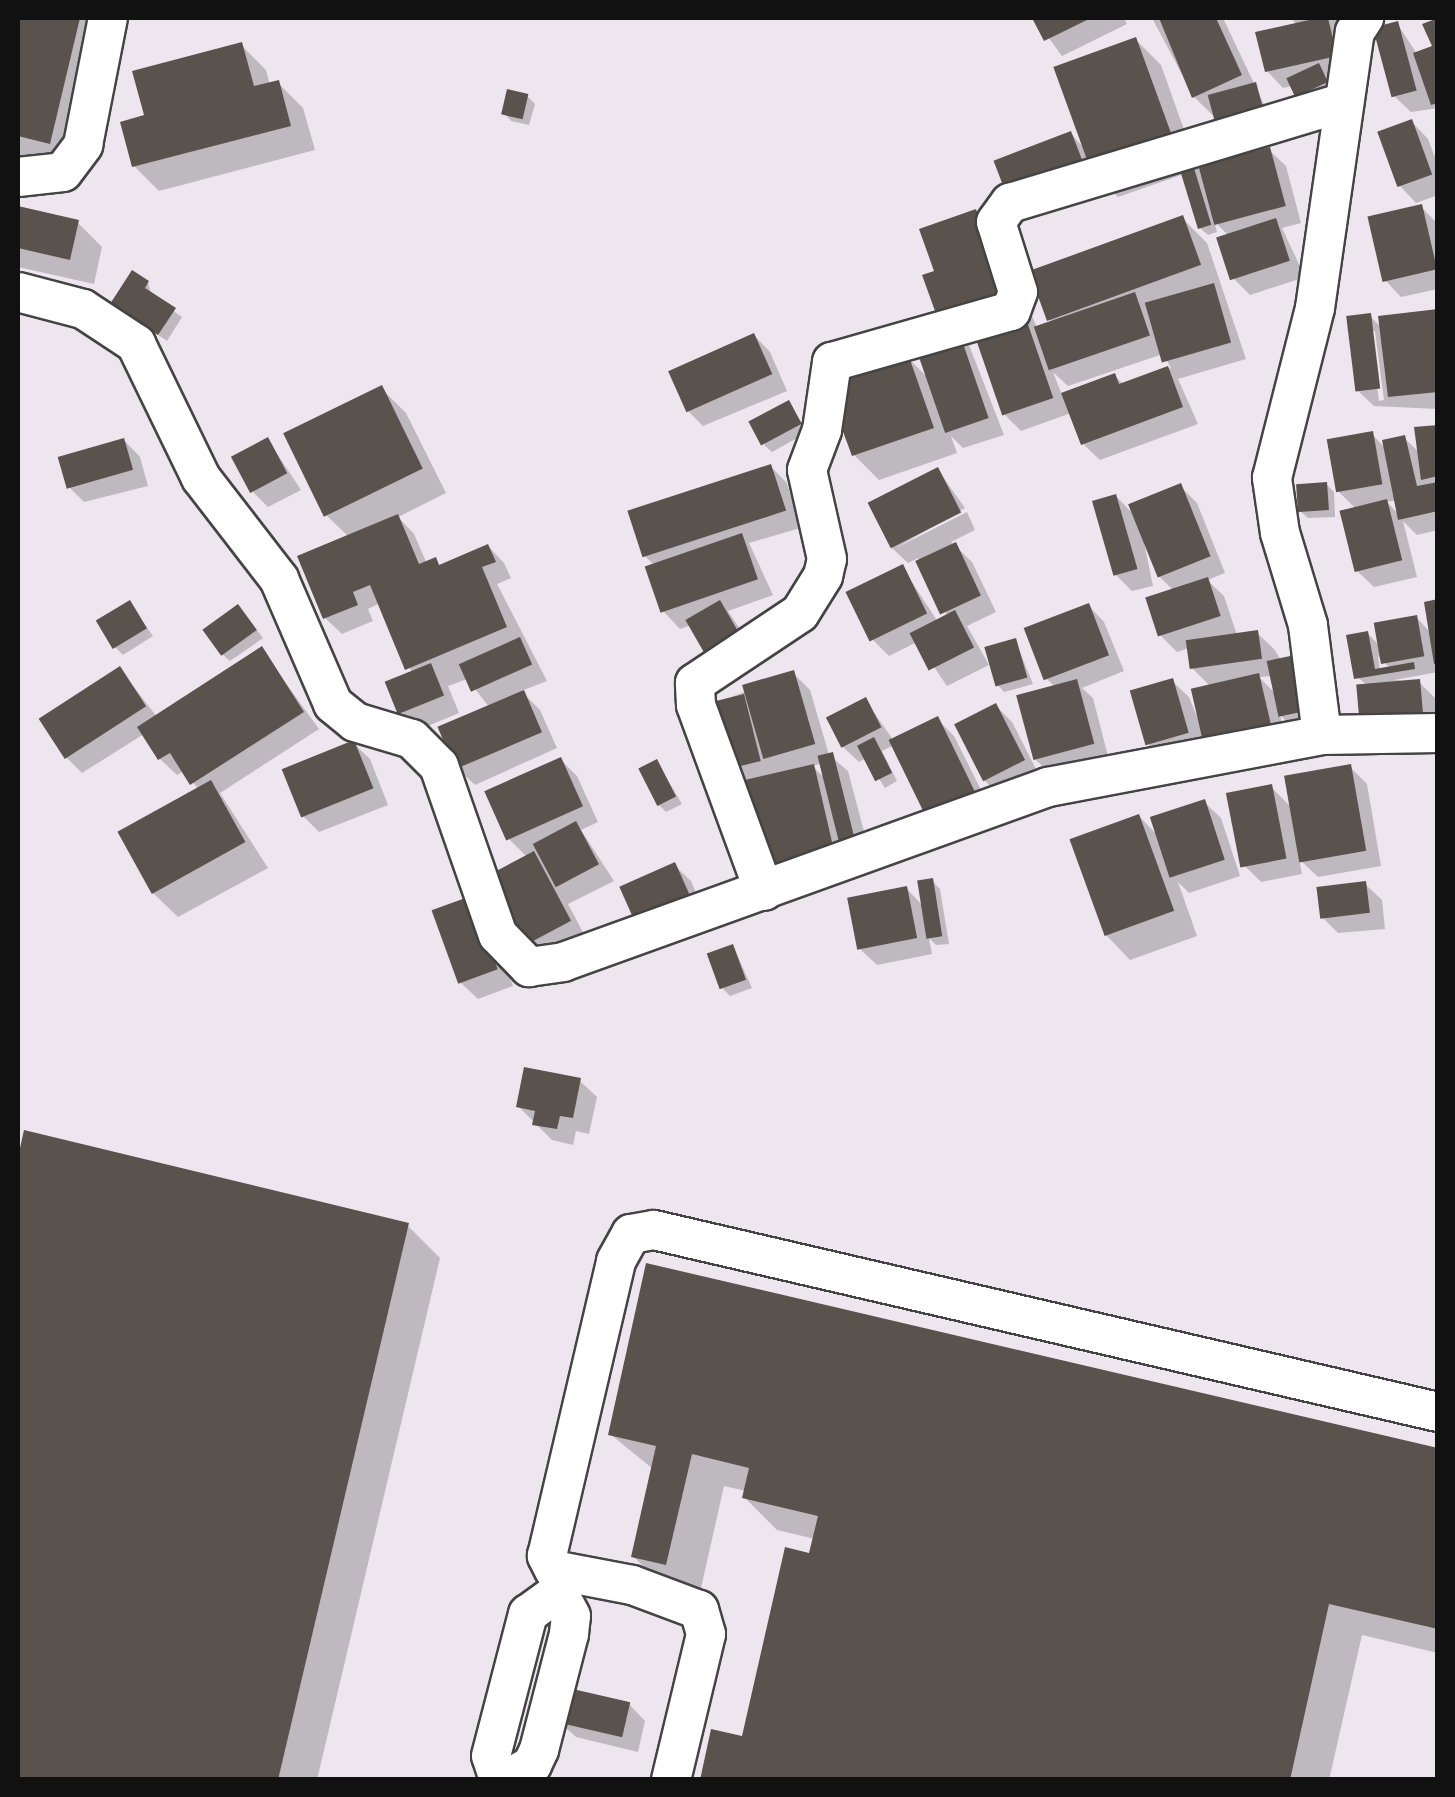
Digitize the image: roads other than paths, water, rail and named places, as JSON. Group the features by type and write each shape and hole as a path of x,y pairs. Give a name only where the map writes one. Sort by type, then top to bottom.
{"street":[{"path":"18,177 63,172 83,145 108,18"},
{"path":"1322,735 1308,625 1280,533 1272,478 1315,308 1355,32 1364,18"},
{"path":"764,891 696,705 695,683 800,613 823,576 826,559 807,470 822,430 832,362 1011,310 1018,292 996,222 1010,203 1344,102"},
{"path":"18,292 83,309 136,344 201,478 279,579 333,704 356,722 412,739 439,766 498,935 518,960 529,967 562,962 1048,787 1322,735 1438,733"},
{"path":"503,1780 532,1765 539,1750 569,1634 571,1616 547,1556 616,1262 631,1234 654,1230 1438,1412"},
{"path":"560,1582 632,1584 698,1610 706,1634 671,1780"}]}
